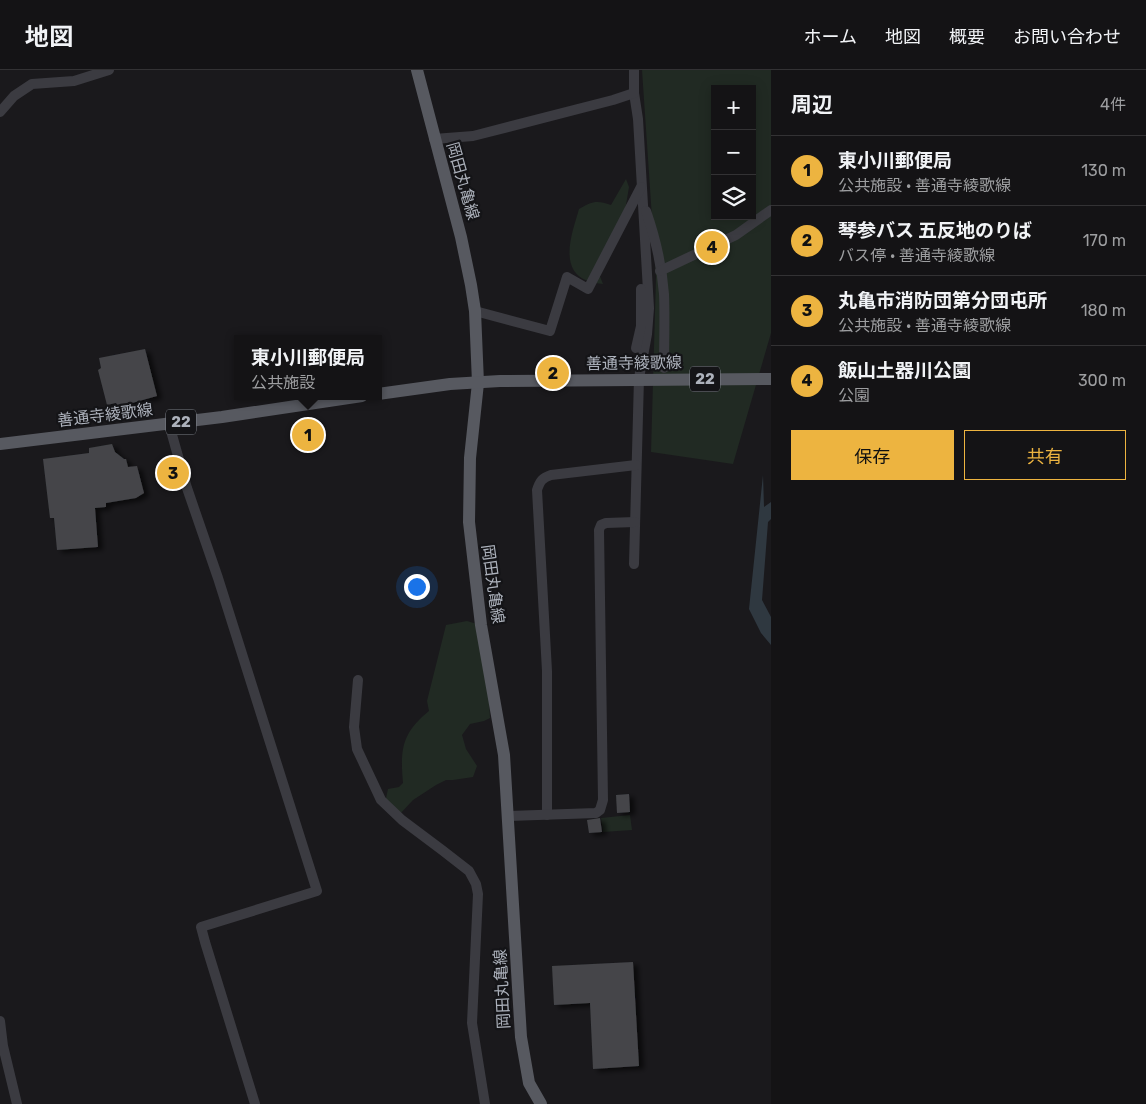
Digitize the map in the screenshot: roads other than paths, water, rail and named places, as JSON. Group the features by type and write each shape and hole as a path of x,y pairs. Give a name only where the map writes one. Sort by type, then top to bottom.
{"main road":[{"name":"岡田丸亀線","path":"417,70 461,237 475,311 478,383 470,458 469,522 480,616 504,755 521,1037 529,1083 541,1104"},
{"name":"善通寺綾歌線","path":"382,393 450,384 521,381 639,378 771,379"},
{"name":"善通寺綾歌線","path":"0,444 168,424 334,400"}],"street":[{"path":"0,112 14,96 32,84 74,82 110,70"},
{"path":"634,70 648,308 647,334 639,378 634,564"},
{"path":"434,139 473,136 634,93"},
{"path":"475,311 550,331 567,277 588,289 641,186"},
{"path":"642,201 651,226 664,293 664,368"},
{"path":"636,348 641,326 638,215 642,201"},
{"path":"660,271 736,235 771,210"},
{"path":"168,424 317,890 202,927 255,1104"},
{"path":"547,815 546,671 537,490 539,482 544,477 551,475 636,465"},
{"path":"509,816 596,813 600,810 603,800 599,530 601,525 606,523 634,522"},
{"path":"358,680 354,727 357,749 381,800 402,820 469,872 476,884 478,894 472,1022 485,1104"},
{"path":"0,1021 3,1046 18,1104"}],"place":[{"name":"飯山土器川公園","path":"712,247"},
{"name":"琴参バス 五反地のりば","path":"553,373"},
{"name":"東小川郵便局","path":"308,435"},
{"name":"丸亀市消防団第分団屯所","path":"173,473"}]}
